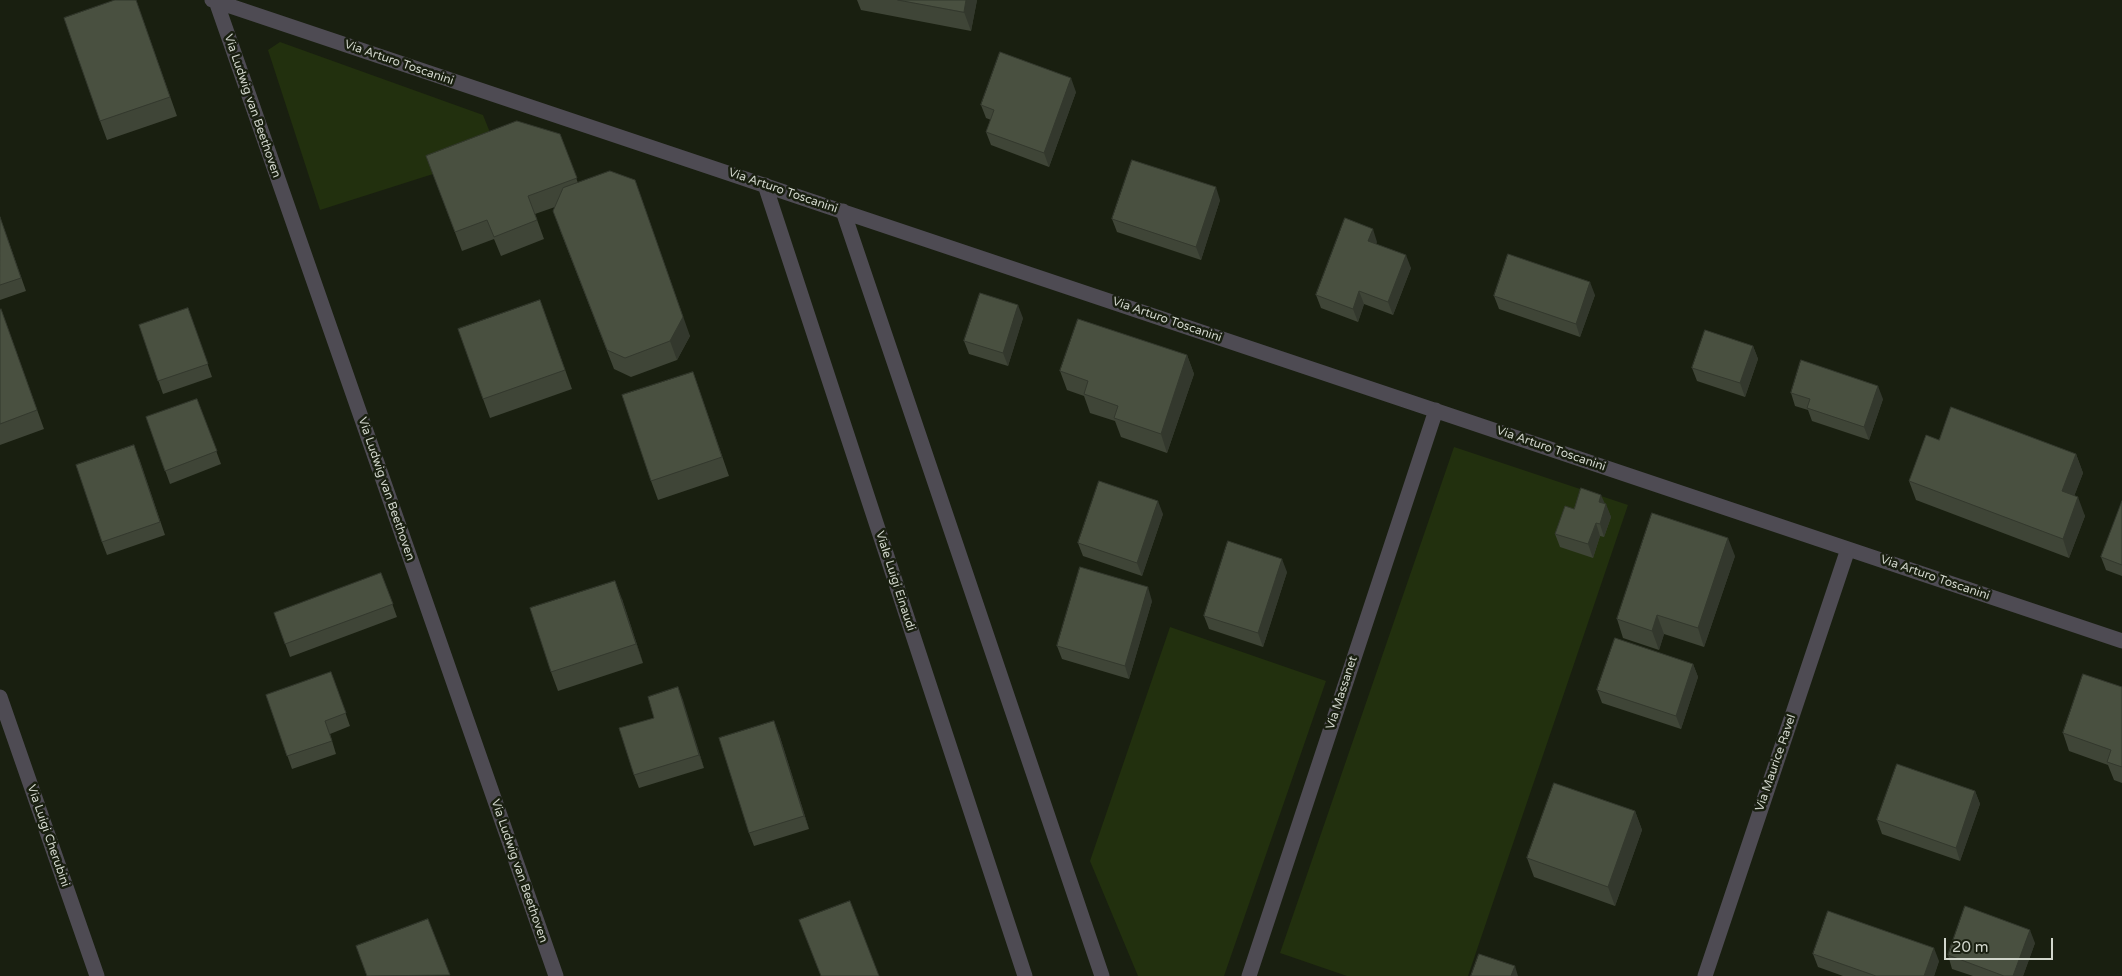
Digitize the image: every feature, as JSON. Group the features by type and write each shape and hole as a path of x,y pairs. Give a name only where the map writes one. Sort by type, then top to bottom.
{"street":[{"name":"Via Arturo Toscanini","path":"214,1 2122,641"},
{"name":"Via Ludwig van Beethoven","path":"214,1 556,976"},
{"name":"Viale Luigi Einaudi","path":"765,185 1025,976"},
{"path":"843,211 1102,976"},
{"name":"Via Massanet","path":"1249,976 1436,410"},
{"name":"Via Maurice Ravel","path":"1704,976 1848,549"},
{"name":"Via Luigi Cherubini","path":"0,697 97,976"}],"green space":[{"path":"280,42 483,115 497,150 433,174 320,210 268,50"},
{"path":"1454,447 1628,505 1468,976 1347,976 1280,953"},
{"path":"1170,627 1326,681 1224,976 1138,976 1090,861"}],"building":[{"path":"115,0 136,0 170,97 100,121 64,18"},
{"path":"898,0 966,0 964,12"},
{"path":"1000,52 1071,78 1044,153 986,132 994,110 981,105"},
{"path":"517,121 560,134 577,178 528,196 537,220 494,237 487,220 455,232 426,156"},
{"path":"1132,160 1216,187 1196,247 1112,219"},
{"path":"610,171 635,180 683,317 670,341 625,358 607,350 553,211 563,188"},
{"path":"0,217 21,278 0,285"},
{"path":"1345,218 1373,229 1368,241 1406,255 1388,302 1359,291 1353,309 1316,295"},
{"path":"1508,254 1590,282 1576,324 1494,296"},
{"path":"980,293 1018,305 1003,353 964,341"},
{"path":"540,300 565,370 483,399 458,329"},
{"path":"188,308 208,364 158,381 139,325"},
{"path":"0,310 37,410 0,424"},
{"path":"1078,319 1187,355 1161,434 1114,418 1118,406 1084,394 1088,381 1060,371"},
{"path":"1705,330 1753,346 1740,383 1692,368"},
{"path":"1801,360 1878,386 1864,427 1807,408 1810,399 1791,393"},
{"path":"693,372 722,457 651,481 622,395"},
{"path":"197,399 217,451 165,471 146,417"},
{"path":"1951,407 2076,454 2062,491 2078,497 2063,539 1909,481 1926,435 1939,440"},
{"path":"134,445 160,522 102,542 76,465"},
{"path":"1099,481 1158,501 1137,563 1078,543"},
{"path":"1581,488 1601,495 1599,502 1606,504 1600,524 1596,523 1588,544 1555,534 1565,506 1574,509"},
{"path":"2122,501 2122,565 2101,557"},
{"path":"1652,513 1728,538 1698,628 1657,615 1652,631 1617,619"},
{"path":"1228,541 1282,559 1258,633 1204,616"},
{"path":"1080,567 1148,587 1125,666 1057,646"},
{"path":"381,573 393,604 285,644 274,613"},
{"path":"615,581 636,644 551,672 530,608"},
{"path":"1615,638 1693,664 1676,716 1597,690"},
{"path":"331,672 346,713 325,721 332,741 287,756 266,695"},
{"path":"2083,674 2122,687 2122,767 2107,762 2111,750 2063,733"},
{"path":"678,687 699,755 634,775 619,728 654,718 648,697"},
{"path":"774,721 804,816 749,833 719,738"},
{"path":"1897,764 1975,791 1956,848 1877,820"},
{"path":"1554,783 1635,811 1608,887 1527,858"},
{"path":"850,901 879,976 821,976 799,920"},
{"path":"1965,906 2030,930 2013,976 2004,976 1948,955"},
{"path":"1828,911 1934,948 1924,976 1876,976 1813,954"},
{"path":"428,919 450,975 367,976 356,946"},
{"path":"1479,954 1515,966 1511,976 1471,976"}]}
